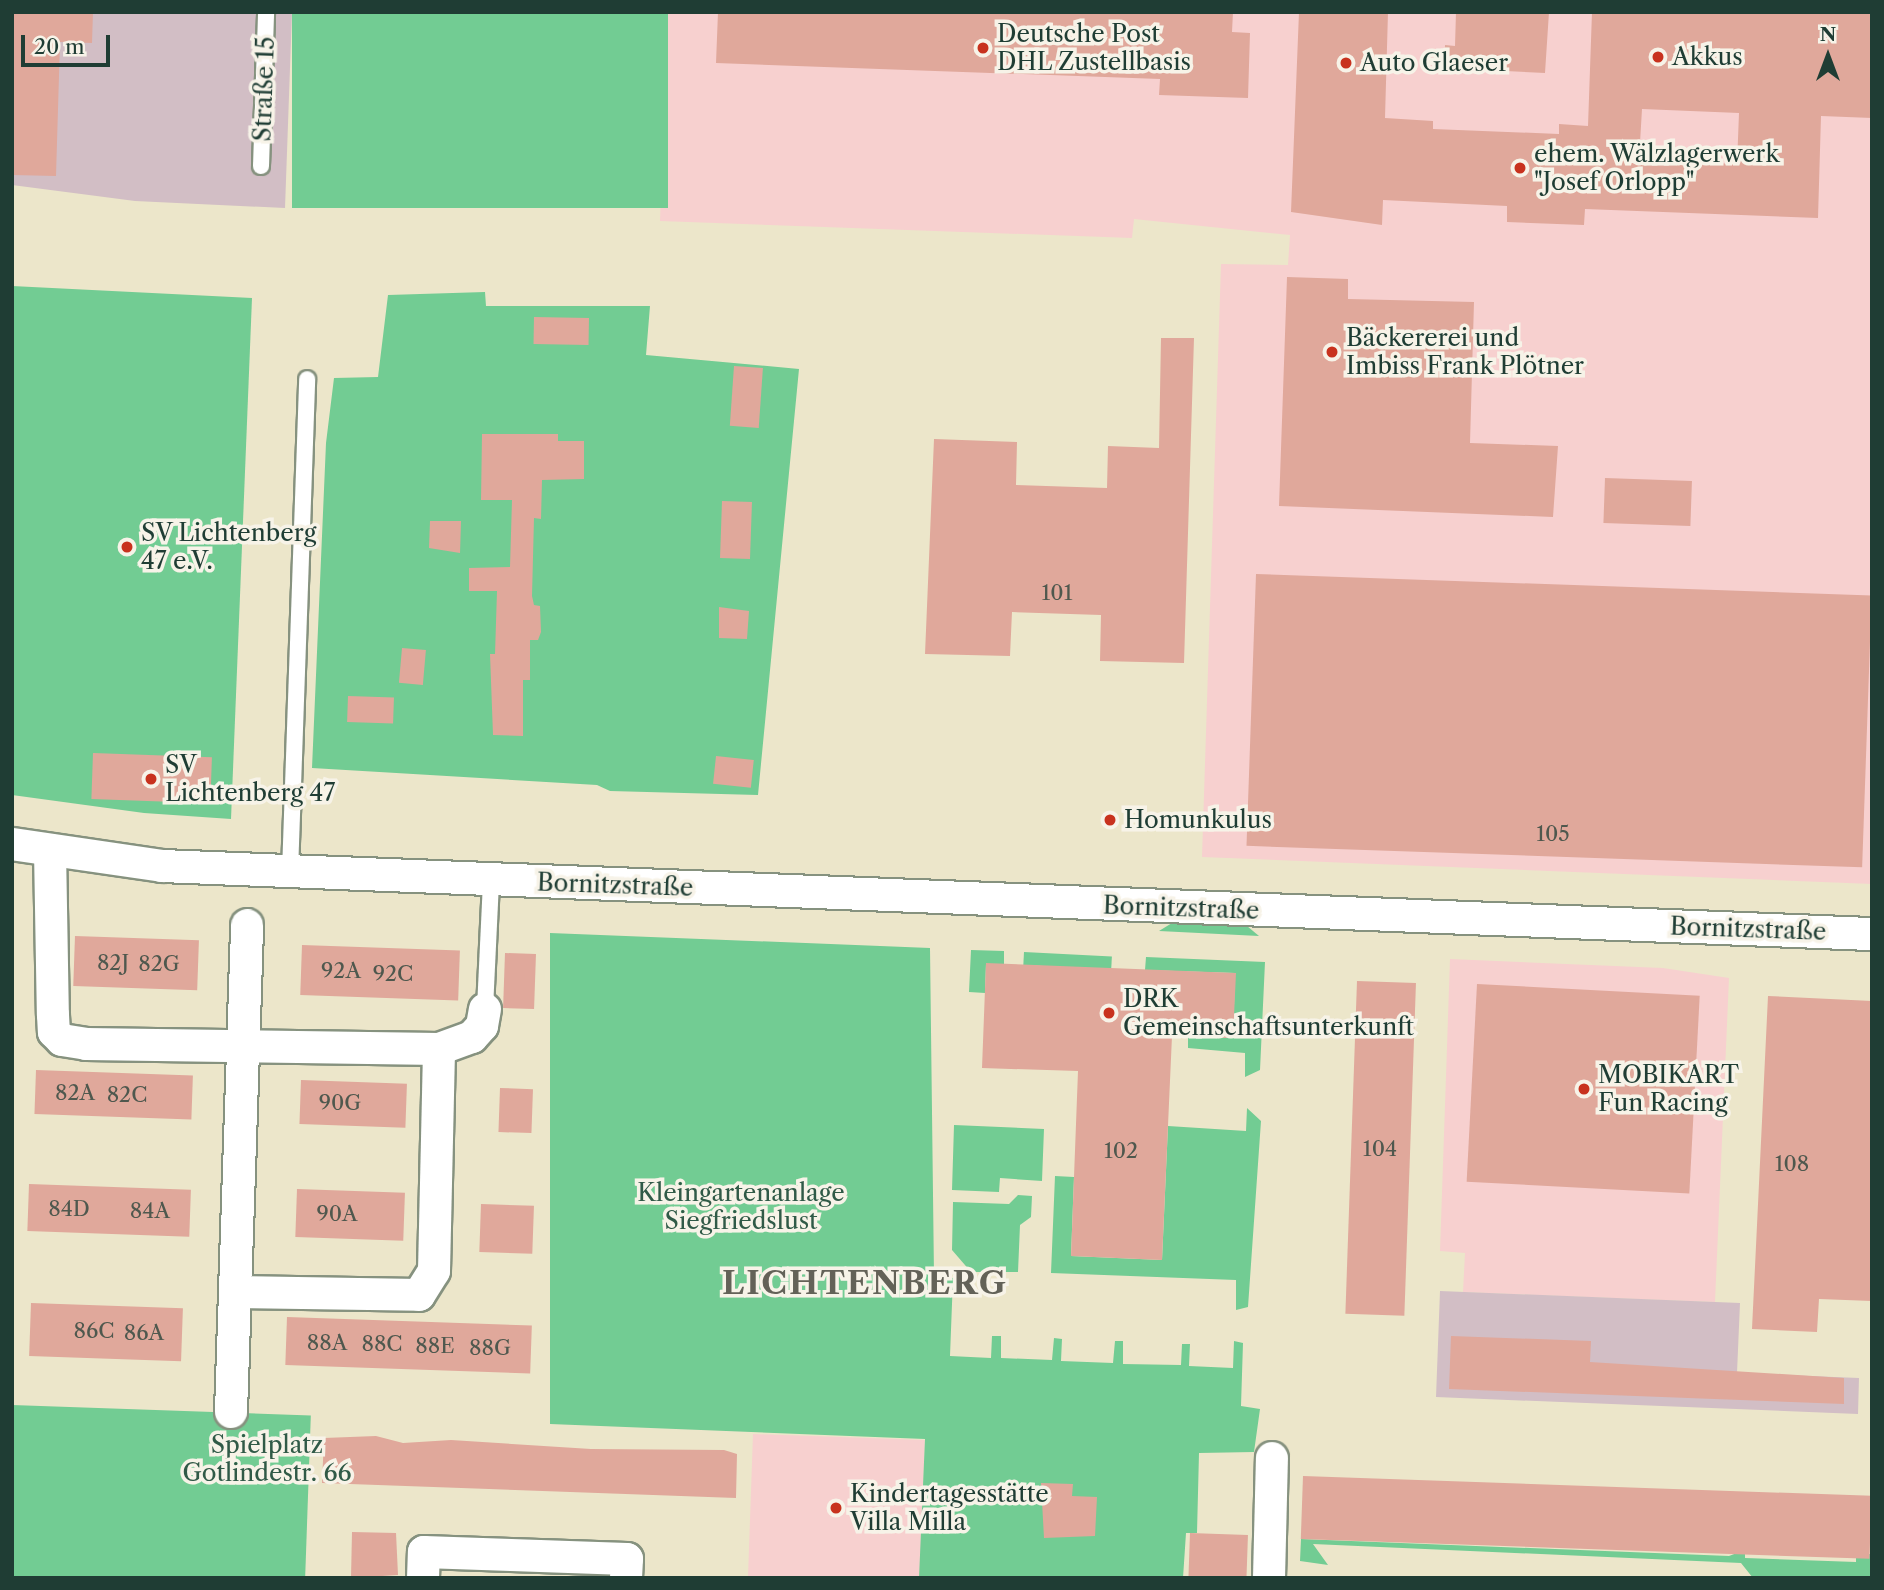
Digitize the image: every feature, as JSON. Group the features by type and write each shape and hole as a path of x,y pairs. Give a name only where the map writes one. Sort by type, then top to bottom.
{"street":[{"name":"Bornitzstraße","path":"12,844 162,866 1872,933"},
{"path":"50,850 54,1032 62,1040 74,1044 439,1049 472,1037 482,1026 485,1009"},
{"path":"231,1412 247,925"},
{"path":"236,1292 419,1295 434,1271 439,1049"},
{"path":"1269,1578 1272,1458"},
{"path":"423,1578 424,1552 627,1559 626,1578"}],"lane":[{"name":"Straße 15","path":"261,166 266,12"},
{"path":"290,872 307,379"},
{"path":"485,1009 491,880"}],"shaded area":[{"path":"12,12 292,12 285,208 135,201 12,185"},
{"path":"667,12 1872,12 1872,884 1202,857 1221,264 1288,265 1290,235 1134,219 1132,238 660,221"},
{"path":"1450,959 1663,968 1729,978 1715,1302 1463,1292 1465,1253 1440,1251"},
{"path":"1440,1291 1740,1303 1737,1373 1859,1378 1858,1414 1436,1397"},
{"name":"Kindertagesstätte Villa Milla","path":"753,1434 925,1440 920,1578 748,1578"}],"green space":[{"path":"292,12 668,12 668,208 292,208"},
{"name":"SV Lichtenberg 47 e.V.","path":"12,286 252,298 231,819 144,813 12,795"},
{"path":"485,292 486,306 650,306 646,355 799,369 758,795 610,791 597,785 312,768 326,443 334,378 378,377 388,295"},
{"path":"1172,923 1247,926 1259,936 1159,931"},
{"name":"Kleingartenanlage Siegfriedslust","path":"550,933 930,948 934,1275 953,1278 950,1356 991,1358 992,1336 1001,1336 1001,1358 1052,1360 1054,1338 1062,1339 1061,1361 1113,1363 1115,1341 1123,1341 1123,1364 1181,1365 1182,1344 1190,1344 1189,1366 1233,1368 1234,1341 1243,1343 1241,1406 1260,1409 1254,1452 1199,1453 1197,1533 1186,1533 1183,1578 919,1578 925,1439 550,1424"},
{"path":"971,950 1004,951 1004,964 986,964 985,993 969,992"},
{"path":"1024,952 1112,957 1111,970 1023,965"},
{"path":"1146,957 1265,962 1260,1070 1245,1077 1245,1053 1188,1048 1188,1037 1233,1038 1235,973 1145,970"},
{"path":"1247,1108 1261,1121 1248,1307 1236,1310 1236,1280 1051,1273 1055,1176 1074,1177 1071,1256 1162,1260 1168,1126 1246,1131"},
{"path":"954,1125 1044,1129 1042,1181 1000,1178 999,1192 952,1190"},
{"path":"1018,1195 1032,1196 1031,1217 1020,1225 1018,1272 971,1272 952,1250 953,1202 1009,1204"},
{"name":"Spielplatz Gotlindestr. 66","path":"12,1405 311,1415 305,1578 12,1578"},
{"path":"1301,1539 1729,1556 1745,1550 1745,1558 1856,1562 1856,1554 1870,1554 1872,1578 1753,1578 1741,1563 1313,1544 1328,1565 1300,1561"}],"building":[{"path":"12,12 93,12 92,43 60,42 56,176 12,175"},
{"name":"Deutsche Post DHL Zustellbasis","path":"718,12 1233,12 1232,32 1250,33 1248,98 1159,95 1160,79 716,63"},
{"path":"1299,12 1388,12 1385,118 1433,121 1433,129 1559,134 1559,124 1588,126 1592,12 1872,12 1872,118 1821,116 1818,218 1585,209 1584,225 1507,222 1507,206 1383,200 1382,225 1291,212","holes":["1642,109 1739,113 1737,164 1639,160"]},
{"path":"1456,12 1549,12 1545,73 1444,68 1445,45 1455,46"},
{"path":"1287,277 1348,279 1348,299 1474,302 1470,443 1558,446 1553,517 1279,506"},
{"path":"534,317 589,318 589,345 534,344"},
{"path":"1161,338 1194,338 1184,663 1100,661 1101,615 1012,612 1010,656 925,654 934,439 1017,442 1016,485 1107,488 1108,446 1159,448"},
{"path":"734,366 763,368 759,428 730,426"},
{"path":"482,434 558,434 558,441 584,441 584,479 542,480 541,519 534,518 532,596 534,605 540,606 541,632 538,640 530,640 530,680 523,680 523,736 493,735 490,654 495,654 497,591 469,591 469,568 510,567 512,500 481,500"},
{"path":"1605,478 1692,481 1690,526 1603,523"},
{"path":"722,501 752,502 750,559 720,558"},
{"path":"430,521 461,521 460,553 429,548"},
{"path":"1256,574 1872,595 1862,867 1247,846"},
{"path":"719,607 749,611 747,639 719,638"},
{"path":"402,648 426,650 423,685 399,683"},
{"path":"348,696 394,698 393,724 347,722"},
{"name":"SV Lichtenberg 47","path":"93,753 212,757 210,803 91,799"},
{"path":"716,756 754,760 751,788 713,784"},
{"path":"75,936 199,940 197,990 73,986"},
{"path":"302,945 460,951 458,1000 300,995"},
{"path":"505,953 536,954 534,1009 503,1008"},
{"path":"986,963 1236,973 1233,1038 1172,1036 1162,1260 1071,1256 1078,1071 982,1068"},
{"path":"1357,981 1416,983 1404,1316 1345,1314"},
{"path":"1477,984 1700,996 1689,1193 1467,1182"},
{"path":"1768,996 1872,1001 1872,1301 1819,1299 1817,1332 1752,1329"},
{"path":"36,1070 193,1075 191,1119 34,1114"},
{"path":"301,1080 407,1084 405,1128 299,1124"},
{"path":"500,1088 533,1089 531,1133 498,1132"},
{"path":"29,1184 191,1190 189,1237 27,1231"},
{"path":"297,1189 405,1193 403,1241 295,1237"},
{"path":"481,1204 534,1206 532,1254 479,1252"},
{"path":"31,1303 183,1308 181,1361 29,1356"},
{"path":"287,1317 532,1326 530,1374 285,1365"},
{"path":"1451,1336 1591,1341 1590,1362 1844,1378 1844,1404 1449,1389"},
{"path":"376,1436 403,1443 451,1440 591,1449 724,1450 737,1454 736,1498 322,1483 324,1438"},
{"path":"1303,1476 1872,1496 1869,1559 1301,1539"},
{"path":"1041,1483 1073,1484 1072,1496 1097,1497 1095,1536 1044,1538"},
{"path":"352,1532 396,1533 398,1575 351,1578"},
{"path":"1190,1533 1248,1535 1246,1578 1188,1578"}],"place":[{"name":"Deutsche Post DHL Zustellbasis","path":"983,48"},
{"name":"Akkus","path":"1658,57"},
{"name":"Auto Glaeser","path":"1346,63"},
{"name":"ehem. Wälzlagerwerk \"Josef Orlopp\"","path":"1520,168"},
{"name":"Bäckererei und Imbiss Frank Plötner","path":"1332,352"},
{"name":"SV Lichtenberg 47 e.V.","path":"127,547"},
{"name":"SV Lichtenberg 47","path":"151,779"},
{"name":"Homunkulus","path":"1110,820"},
{"name":"DRK Gemeinschaftsunterkunft","path":"1109,1013"},
{"name":"MOBIKART Fun Racing","path":"1584,1089"},
{"name":"Kindertagesstätte Villa Milla","path":"836,1508"}],"district":[{"name":"LICHTENBERG","path":"865,1283"}]}
